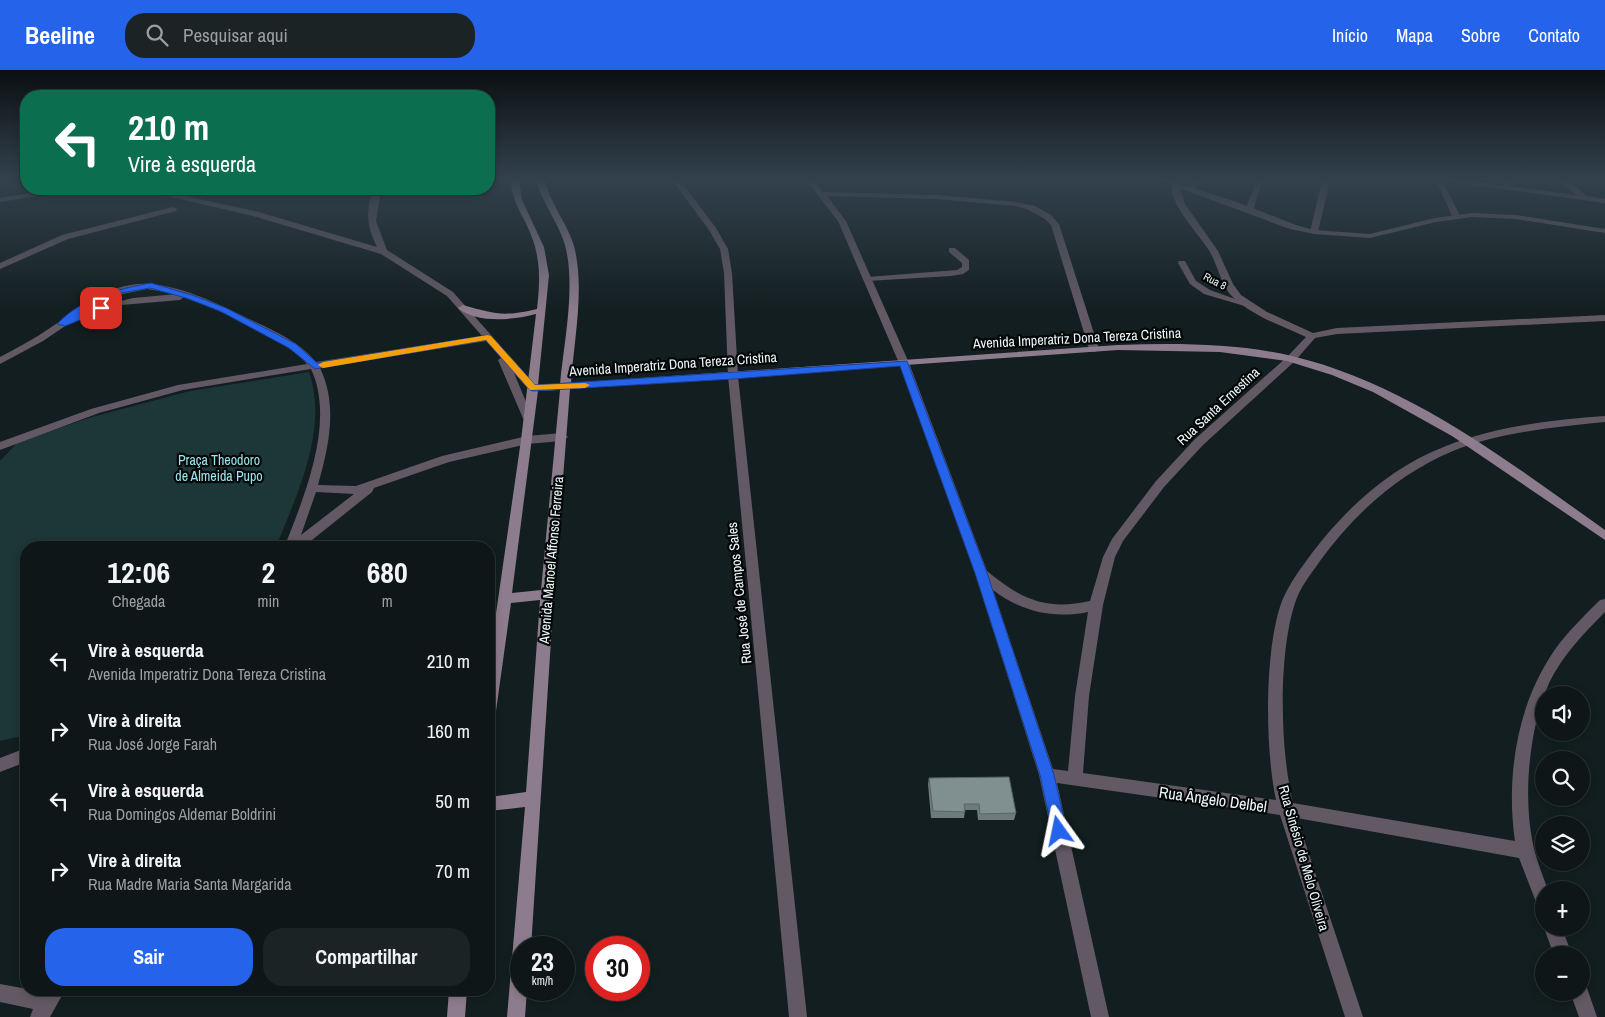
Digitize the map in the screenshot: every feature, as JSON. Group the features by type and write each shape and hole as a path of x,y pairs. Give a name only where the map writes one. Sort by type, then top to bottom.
{"main road":[{"path":"495,666 527,440 545,275 542,252 531,224"},
{"name":"Avenida Manoel Affonso Ferreira","path":"523,936 547,594 562,437 574,266 561,224"},
{"path":"463,308 480,315 499,318 542,310"},
{"name":"Avenida Imperatriz Dona Tereza Cristina","path":"533,388 733,376 1094,349 1163,346 1229,350 1291,359 1340,375 1378,392 1470,441 1605,536"},
{"path":"504,599 547,594"},
{"path":"495,803 534,799"},
{"path":"456,1017 458,996"},
{"path":"516,1017 517,1001"}],"street":[{"path":"0,266 65,237 114,224"},
{"path":"290,224 384,252 425,276 450,294 533,388"},
{"path":"372,224 384,252"},
{"name":"Rua José de Campos Sales","path":"709,224 724,249 728,273 733,376 798,1017"},
{"path":"843,224 904,362 981,573 1047,775 1100,1017"},
{"path":"1056,224 1094,349"},
{"path":"1196,224 1214,250 1228,284 1237,296 1248,305 1312,336 1336,331 1605,318"},
{"path":"1284,224 1314,232 1370,236 1421,224"},
{"path":"1314,232 1316,224"},
{"path":"1562,224 1605,231"},
{"path":"0,361 27,347 62,324 113,304 141,298 189,296 223,309 292,346 315,366 321,382 325,403 320,457 313,488 294,541"},
{"name":"Rua Santa Ernestina","path":"1076,780 1082,696 1096,605 1110,557 1118,538 1160,484 1199,442 1291,359 1312,336"},
{"path":"0,446 86,414 148,396 227,379 488,338"},
{"path":"497,347 517,389 529,421"},
{"name":"Rua Sinésio de Melo Oliveira","path":"1354,1017 1287,809 1278,763 1279,652 1288,603 1307,569 1341,524 1376,492 1436,453 1494,433 1525,426 1605,419"},
{"path":"313,488 344,491 374,485 407,471 446,459 527,440 562,437"},
{"path":"301,541 374,485"},
{"path":"981,573 1003,592 1032,606 1064,611 1096,605"},
{"path":"1537,881 1526,851 1519,804 1524,737 1538,689 1560,652 1583,624 1605,604"},
{"path":"0,765 20,757"},
{"name":"Rua Ângelo Delbel","path":"1047,775 1287,809 1526,851"},
{"path":"0,993 48,1003"},
{"path":"1582,1001 1588,1017"}],"lane":[{"path":"867,278 960,272 966,268 966,262 952,250"},
{"name":"Rua 8","path":"1182,262 1193,282 1207,292 1248,305"}],"green space":[{"name":"Praça Theodoro de Almeida Pupo","path":"309,372 314,394 313,438 301,483 278,541 20,541 20,736 0,741 0,461 18,442 92,417 190,391"}],"building":[{"path":"1009,777 1016,813 980,814 979,804 964,804 965,812 933,811 929,778"}],"slow traffic":[{"path":"323,365 488,338 533,388 585,385"}],"route":[{"path":"101,308 62,324 95,301 119,291 151,286 189,296 223,309 292,346 315,366 488,338 533,388 733,376 904,362 981,573 1047,775 1059,831"}]}
